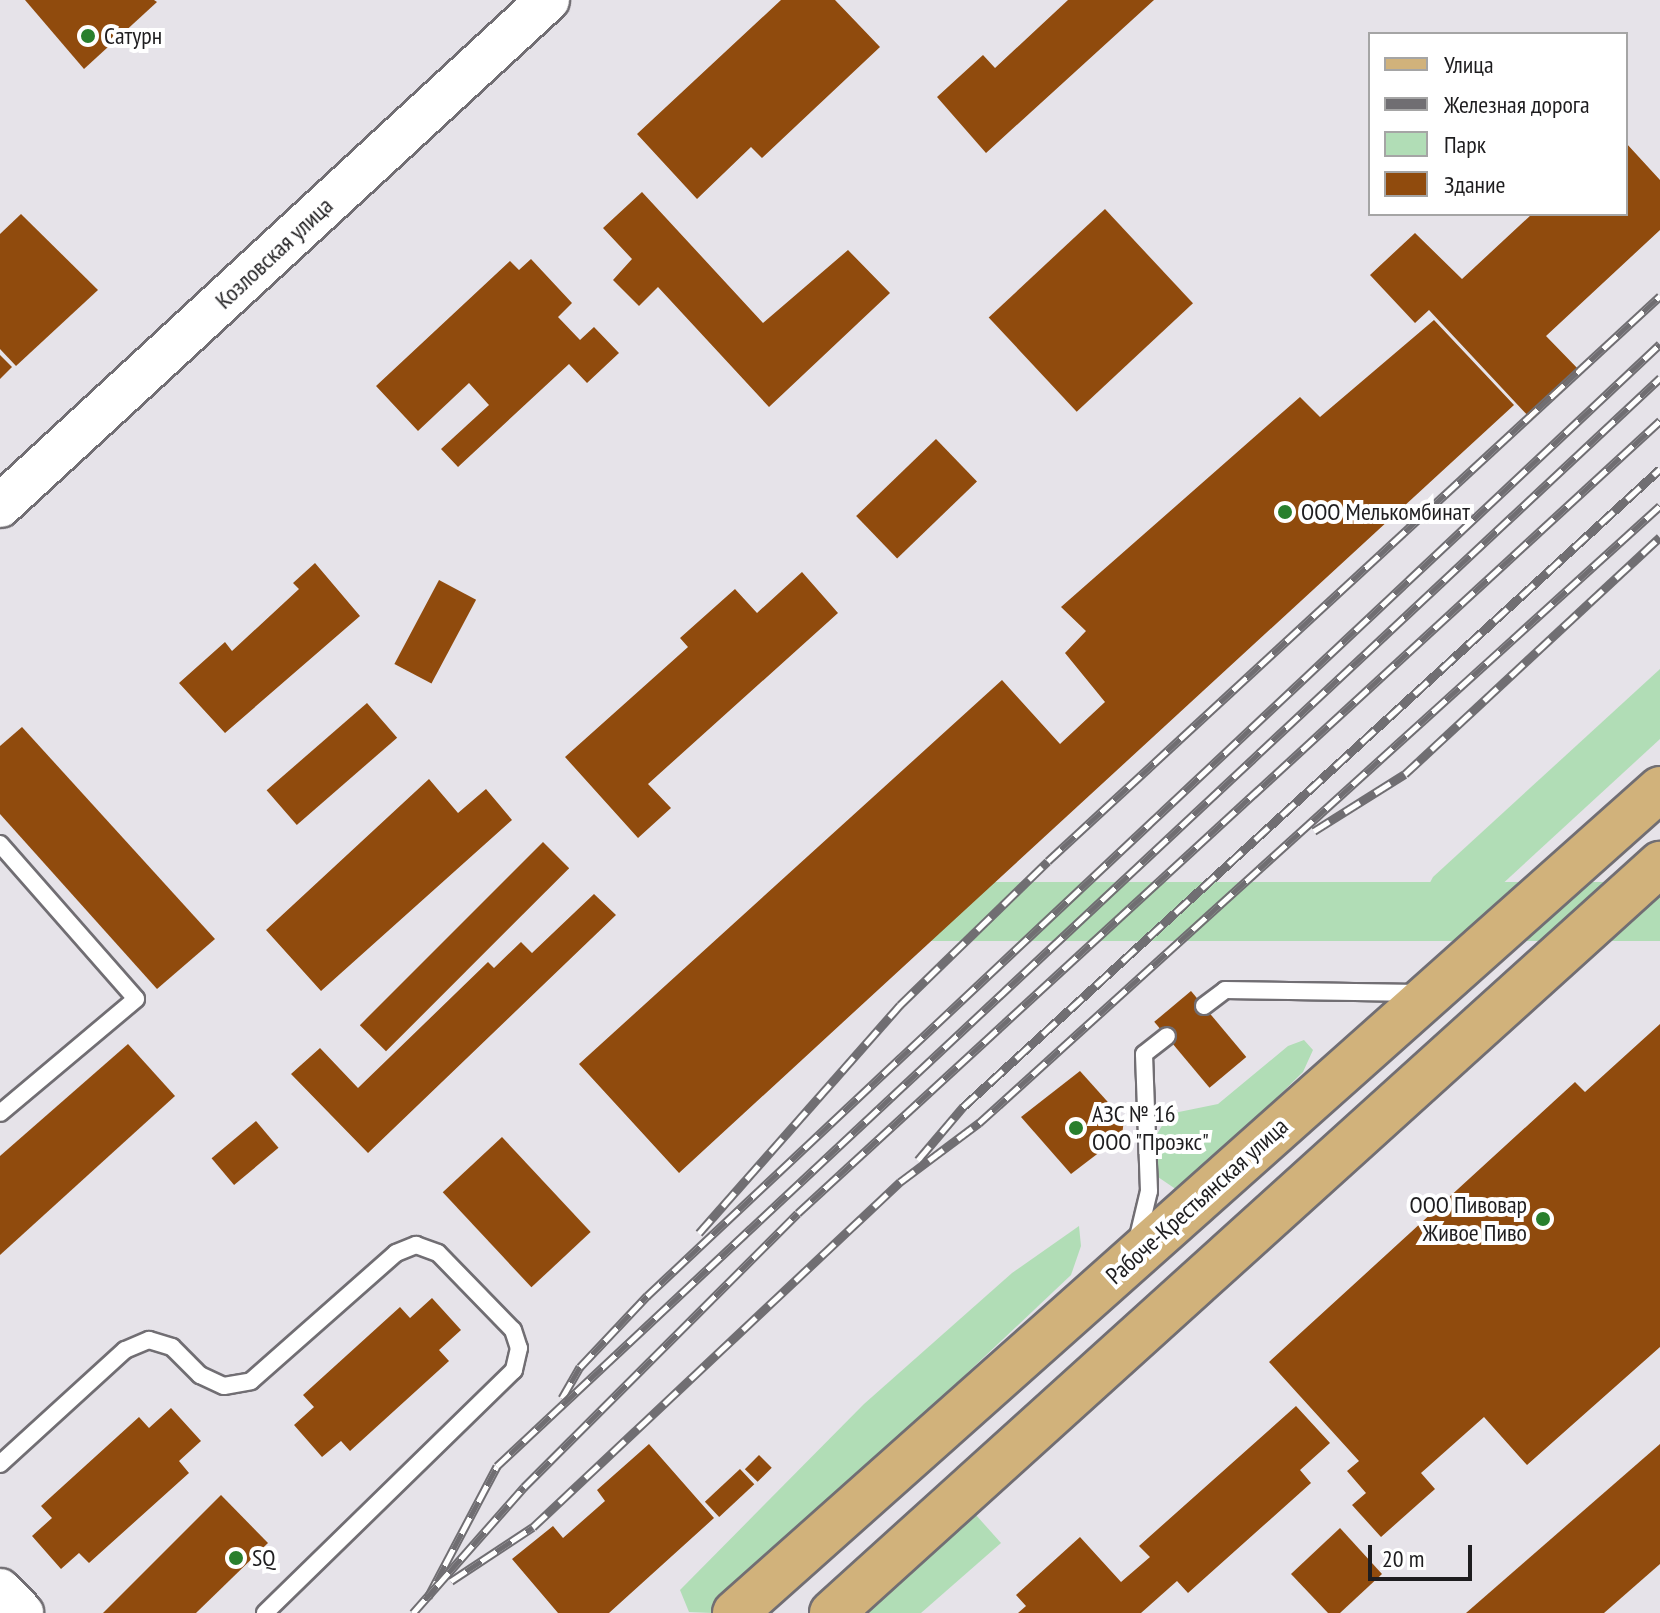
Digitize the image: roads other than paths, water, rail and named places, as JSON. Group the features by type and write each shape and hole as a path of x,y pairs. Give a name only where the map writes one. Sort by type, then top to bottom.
{"main road":[{"name":"Рабоче-Крестьянская улица","path":"735,1613 1660,789"},
{"path":"832,1613 1660,864"}],"street":[{"name":"Козловская улица","path":"0,506 548,0"},
{"path":"0,1590 22,1613"}],"lane":[{"path":"0,844 136,999 0,1113"},
{"path":"1204,1006 1225,990 1429,993"},
{"path":"1133,1258 1149,1191 1144,1054 1167,1036"},
{"path":"0,1464 125,1350 149,1340 172,1347 200,1375 224,1386 251,1381 396,1253 416,1245 438,1253 513,1330 519,1348 514,1370 265,1613"}],"railway":[{"path":"699,1233 900,1005 1048,861 1660,296"},
{"path":"562,1398 580,1367 647,1296 1660,344"},
{"path":"428,1597 497,1466 1660,378"},
{"path":"413,1613 524,1487 798,1213 1660,421"},
{"path":"918,1160 963,1107 1660,469"},
{"path":"451,1581 533,1527 900,1182 979,1123 1660,506"},
{"path":"1314,831 1405,774 1660,537"}],"place":[{"name":"Сатурн","path":"88,36"},
{"name":"ООО Мелькомбинат","path":"1285,512"},
{"name":"АЗС № 16 ООО \"Проэкс\"","path":"1076,1128"},
{"name":"ООО Пивовар Живое Пиво","path":"1543,1219"},
{"name":"SQ","path":"236,1558"}]}
